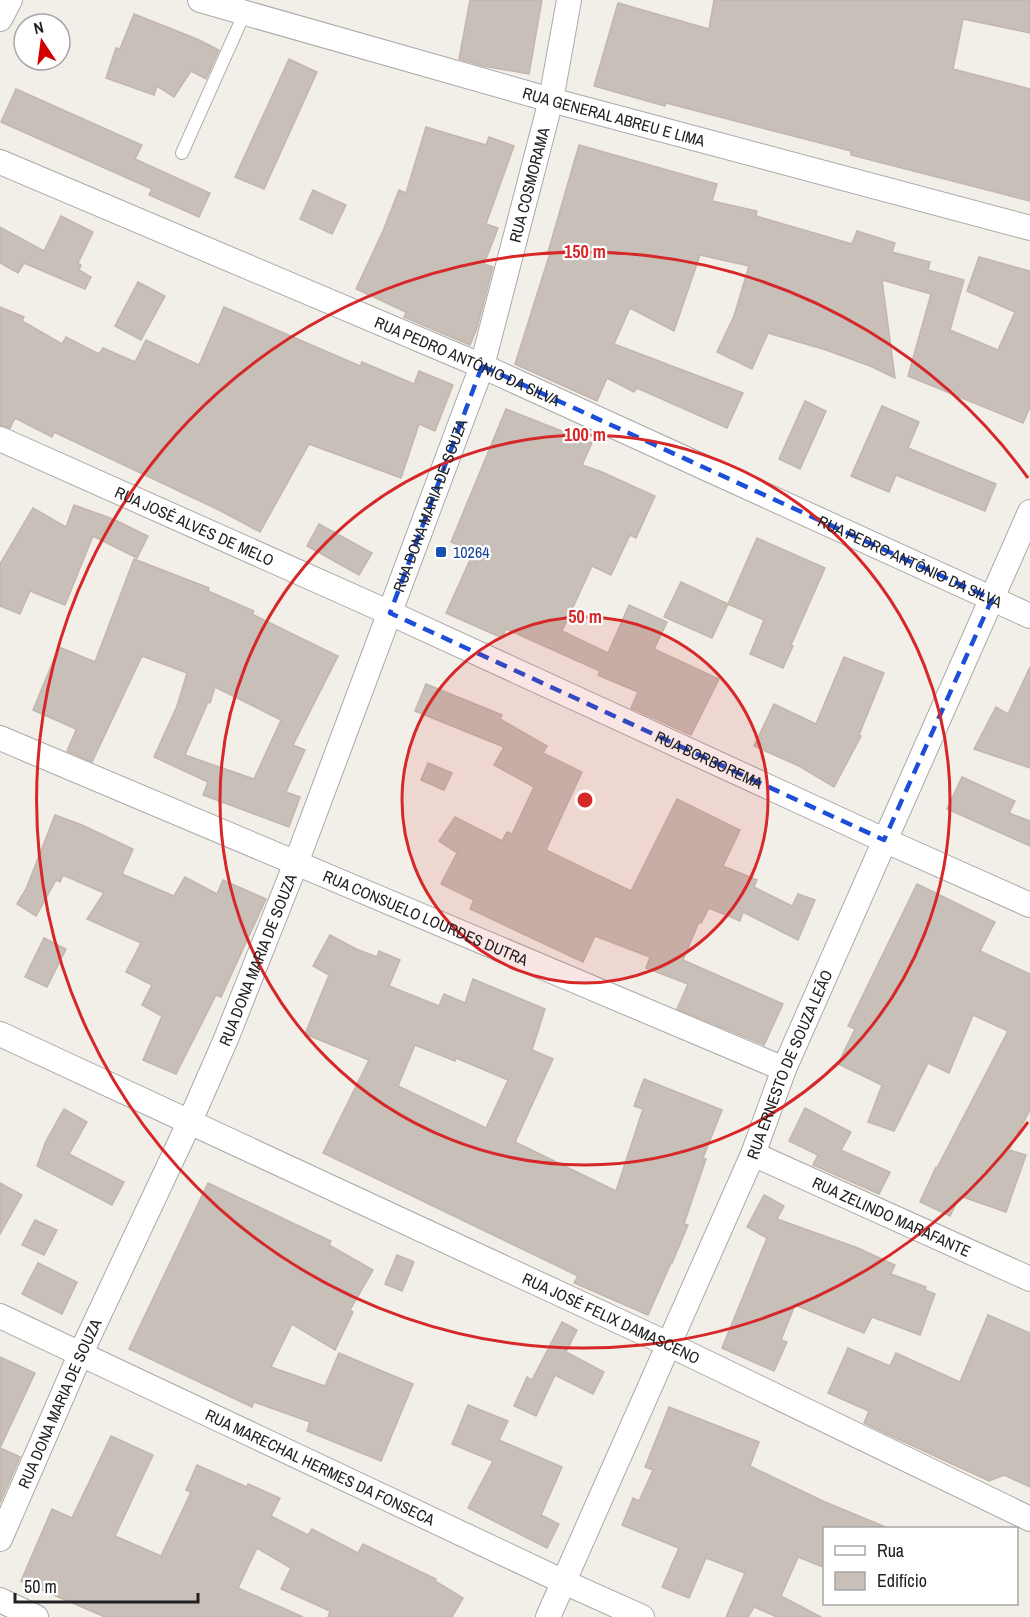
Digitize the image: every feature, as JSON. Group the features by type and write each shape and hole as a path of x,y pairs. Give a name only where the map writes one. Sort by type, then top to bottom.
{"street":[{"path":"0,19 10,0"},
{"name":"RUA GENERAL ABREU E LIMA","path":"200,0 551,100 1030,228"},
{"name":"RUA COSMORAMA","path":"482,366 551,100 569,0"},
{"name":"RUA PEDRO ANTÔNIO DA SILVA","path":"0,162 482,366 1030,616"},
{"name":"RUA DONA MARIA DE SOUZA","path":"0,1539 80,1355 226,1039 296,863 482,366"},
{"name":"RUA JOSÉ ALVES DE MELO","path":"0,439 390,613"},
{"name":"RUA ERNESTO DE SOUZA LEÃO","path":"548,1617 753,1154 784,1069 1030,512"},
{"name":"RUA BORBOREMA","path":"390,613 884,840 1030,904"},
{"name":"RUA CONSUELO LOURDES DUTRA","path":"0,738 784,1069"},
{"name":"RUA JOSÉ FELIX DAMASCENO","path":"0,1034 668,1344 1030,1519"},
{"name":"RUA ZELINDO MARAFANTE","path":"753,1154 1030,1279"},
{"name":"RUA MARECHAL HERMES DA FONSECA","path":"0,1316 642,1617"},
{"path":"0,1599 36,1617"}],"lane":[{"path":"182,153 245,12"}],"highlighted area":[{"path":"482,366 992,599 884,840 390,613"}],"building":[{"path":"470,0 542,0 529,74 483,66 459,59"},
{"path":"714,0 1030,0 1030,33 963,19 953,69 1030,89 1030,201 851,155 851,151 666,103 665,106 594,86 618,3 709,29"},
{"path":"134,14 219,50 206,79 191,71 174,97 157,86 154,95 106,78 116,48 120,49"},
{"path":"289,59 317,72 264,189 235,177"},
{"path":"16,89 142,145 135,159 210,193 199,217 149,195 152,189 1,122"},
{"path":"426,127 486,145 489,137 514,146 486,224 498,228 484,264 493,267 477,328 470,345 404,317 406,312 356,289 399,190 406,193"},
{"path":"579,145 717,184 712,201 757,211 756,216 852,244 857,231 895,243 892,252 930,262 928,270 964,280 950,330 998,350 1015,312 967,291 979,257 1030,271 1030,407 1023,423 908,376 931,294 882,280 895,378 826,350 768,333 752,369 717,352 734,316 749,266 700,255 674,331 630,308 614,344 743,393 727,428 637,388 634,392 607,378 597,401 515,364 550,253 548,252"},
{"path":"313,190 346,205 332,234 300,219"},
{"path":"61,216 93,232 78,263 81,265 79,270 91,277 85,289 24,263 18,273 0,263 0,227 44,251"},
{"path":"138,282 165,296 141,340 115,326"},
{"path":"0,307 24,317 22,321 62,344 66,337 99,354 103,348 135,362 146,340 199,365 224,307 360,366 362,362 414,384 419,371 453,385 435,431 419,424 401,478 309,444 260,532 221,511 54,432 52,437 15,418 10,428 0,425"},
{"path":"805,401 826,411 800,469 779,459"},
{"path":"882,406 919,422 908,448 996,484 985,511 896,475 889,492 851,476"},
{"path":"506,409 592,443 582,465 655,496 636,538 630,535 611,575 592,566 562,631 608,653 629,605 667,622 654,649 719,679 691,735 631,708 638,692 598,675 600,671 506,629 502,638 446,613 474,551 451,542"},
{"path":"74,505 113,519 148,536 137,558 93,536 65,605 30,591 20,614 0,606 0,564 33,508 66,527"},
{"path":"319,524 372,553 359,575 307,546"},
{"path":"757,538 825,568 783,668 750,654 764,620 728,604"},
{"path":"134,559 209,588 208,591 254,611 252,614 338,656 293,745 305,750 286,792 300,797 289,827 203,795 208,782 154,757 177,706 187,673 142,656 92,762 67,751 76,730 33,710 59,647 95,662","holes":["215,687 281,720 254,779 185,755 208,702 210,703"]},
{"path":"681,582 728,604 712,638 664,617"},
{"path":"844,657 884,673 859,735 861,736 834,787 799,766 754,746 774,704 816,724"},
{"path":"1030,667 1030,768 974,749 996,707 1008,714"},
{"path":"426,684 502,715 500,719 547,746 543,753 582,772 546,850 631,891 677,799 740,830 723,866 757,880 754,887 792,906 798,894 815,900 798,940 743,912 740,921 709,908 701,923 699,922 683,960 783,1004 764,1045 677,1009 688,984 646,968 650,957 595,936 583,962 470,909 474,900 441,884 457,853 439,841 455,817 502,841 507,832 512,834 534,787 494,765 504,747 415,711"},
{"path":"428,763 452,773 444,790 421,780"},
{"path":"962,777 1015,801 1009,813 1030,821 1030,846 947,809"},
{"path":"55,815 133,849 122,874 174,896 185,877 217,894 223,880 266,899 221,997 216,995 176,1074 143,1060 162,1016 142,1005 152,985 126,972 141,943 87,919 104,893 63,875 60,882 56,880 36,916 17,904 26,889"},
{"path":"917,884 995,922 980,951 1030,974 1030,1110 1009,1150 1026,1155 1006,1212 960,1196 950,1216 920,1202 1008,1031 973,1015 949,1073 928,1063 894,1131 868,1122 882,1085 838,1064 855,1029 848,1026"},
{"path":"330,935 377,957 379,951 400,960 389,986 439,1006 444,994 465,1003 473,979 545,1009 532,1050 553,1059 515,1142 616,1191 643,1109 634,1106 644,1079 722,1110 703,1158 706,1159 684,1224 688,1225 648,1315 574,1283 578,1276 323,1153 369,1060 305,1034 329,975 313,966","holes":["415,1045 455,1061 456,1058 508,1080 486,1128 398,1086"]},
{"path":"44,938 66,949 47,987 25,977"},
{"path":"805,1108 851,1132 841,1150 890,1172 879,1194 813,1165 818,1155 789,1141"},
{"path":"64,1109 87,1122 69,1154 124,1182 112,1205 37,1166 46,1141"},
{"path":"0,1183 22,1195 0,1234"},
{"path":"208,1183 331,1241 329,1245 373,1270 350,1310 353,1312 335,1350 292,1324 271,1367 325,1386 339,1353 413,1384 381,1461 307,1431 310,1422 254,1402 252,1407 129,1349"},
{"path":"764,1195 784,1206 777,1219 858,1248 895,1265 891,1274 926,1287 925,1290 935,1294 920,1335 872,1317 864,1333 795,1305 781,1340 787,1342 774,1371 722,1348 767,1238 747,1227"},
{"path":"35,1220 57,1230 44,1255 22,1245"},
{"path":"397,1255 414,1262 402,1291 385,1284"},
{"path":"38,1263 77,1282 62,1314 22,1294"},
{"path":"988,1315 1030,1333 1030,1487 1004,1475 989,1481 887,1434 864,1423 869,1411 828,1393 848,1348 890,1366 896,1353 960,1382"},
{"path":"562,1322 577,1330 566,1352 604,1372 593,1394 555,1375 536,1416 514,1406 527,1377 532,1380"},
{"path":"0,1357 35,1373 0,1448"},
{"path":"468,1405 508,1421 499,1440 562,1467 541,1515 559,1524 547,1548 468,1508 493,1461 452,1444"},
{"path":"669,1407 759,1442 750,1466 825,1502 886,1527 823,1527 823,1567 798,1557 781,1596 821,1617 777,1617 754,1607 748,1617 726,1617 745,1573 706,1558 689,1598 662,1587 679,1548 622,1525 633,1498 639,1501 653,1470 645,1467"},
{"path":"111,1436 153,1455 115,1536 161,1556 191,1492 186,1490 197,1465 247,1487 248,1484 280,1498 271,1516 308,1535 312,1529 358,1553 363,1544 436,1579 435,1581 463,1598 452,1617 328,1617 330,1611 281,1589 291,1568 257,1548 238,1588 303,1617 105,1617 21,1581 52,1509 72,1518"},
{"path":"0,1448 20,1457 0,1503"}],"place":[{"name":"10264","path":"441,552"}]}
